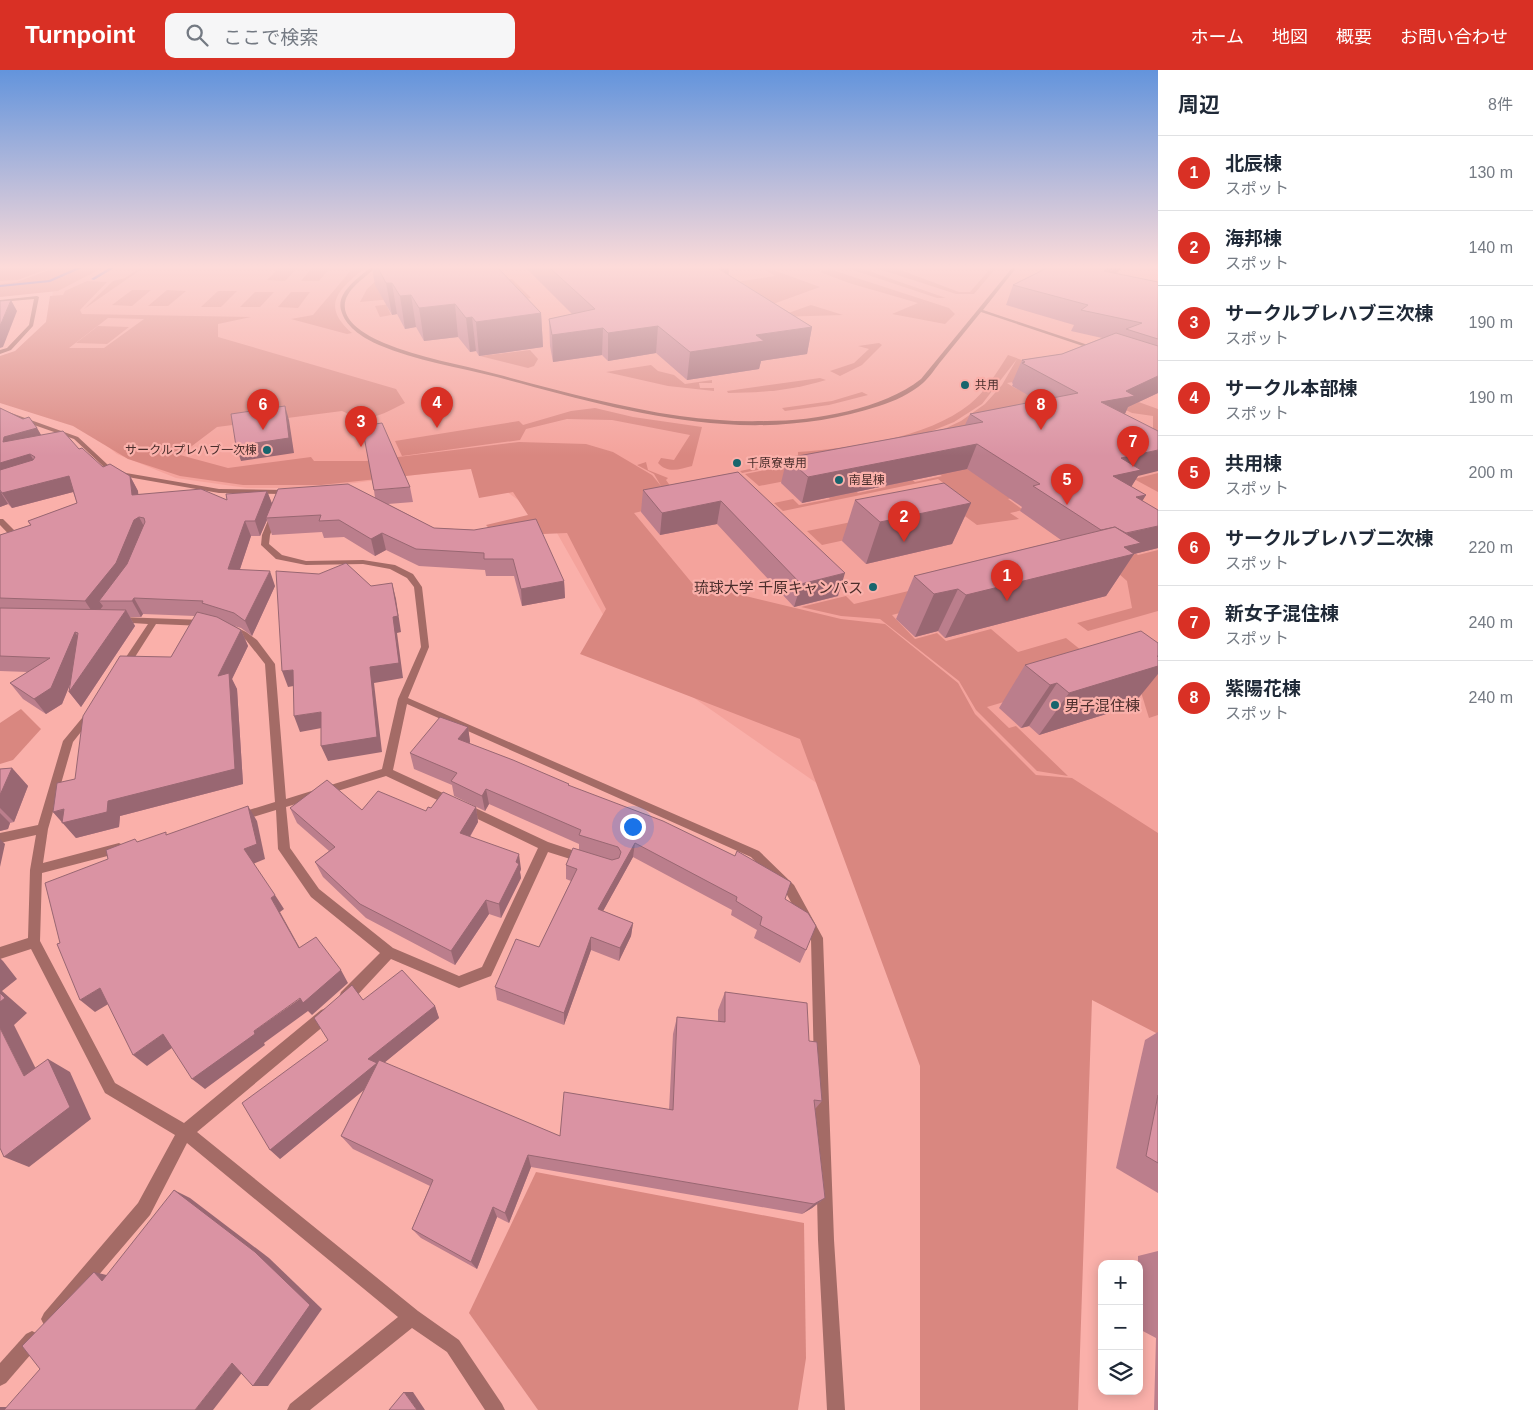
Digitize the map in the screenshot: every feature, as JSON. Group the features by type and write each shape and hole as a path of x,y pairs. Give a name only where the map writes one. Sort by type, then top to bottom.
{"street":[{"path":"0,352 9,349 26,331"},
{"path":"361,331 376,341 405,352 626,410 707,422 764,423 815,419 852,412 888,401 906,392 923,380 963,331"},
{"path":"1042,331 1104,351"},
{"path":"0,411 76,438 106,466 124,475 219,491 284,492 266,534 265,545 279,557 306,563 363,562 392,567 410,576 418,587 424,647 403,699 387,772"},
{"path":"58,442 76,438"},
{"path":"0,521 20,542"},
{"path":"108,620 154,621 218,626 236,630 256,643 270,664 284,848 314,893 389,952 459,982 486,972 545,846"},
{"path":"119,675 154,621"},
{"path":"403,699 755,854 790,889 817,938 826,1240 836,1410"},
{"path":"98,705 68,741 42,829 36,870 34,942 110,1088 185,1132 412,1317 453,1346 496,1410"},
{"path":"225,821 281,806 387,772 545,846 596,862"},
{"path":"0,838 42,829"},
{"path":"36,870 130,845"},
{"path":"0,953 34,942"},
{"path":"0,1377 144,1209 185,1132 342,1002 389,952"},
{"path":"296,1410 412,1317"}],"shaded area":[{"path":"37,331 92,331 69,348 104,348 128,331 218,331 218,337 396,389 405,403 381,414 367,417 359,417 342,411 217,427 180,455 228,468 311,457 314,461 366,461 519,442 586,444 613,452 652,475 661,486 654,474 637,465 646,462 648,470 668,478 666,480 671,487 660,507 634,513 692,583 841,619 885,624 958,683 975,714 1036,775 1072,778 1158,833 1158,1034 1092,1000 1078,1410 920,1410 920,1066 800,739 580,654 606,609 567,533 496,536 486,525 528,515 513,492 479,498 471,469 321,485 243,485 180,476 128,459 73,426 0,403 0,356 15,351"},
{"name":"琉球大学 千原キャンパス","path":"39,331 1158,331 1158,954 841,800 622,648 553,526 474,467 317,488 247,488 176,478 117,454 0,359 16,353"},
{"path":"92,331 124,331 107,344 76,343"},
{"path":"334,331 350,331 352,333 347,334"},
{"path":"879,343 882,345 862,365 840,376 830,371 854,363 869,349 858,346"},
{"path":"530,350 538,359 534,366 528,368 480,356"},
{"path":"1008,355 1158,409 1158,462 1153,447 1153,416 1132,413 1085,390 1026,400 1035,406 1025,495 1008,499 1023,510 1010,513 1019,519 977,525 928,489 946,485 938,479 783,511 774,503 793,499 799,505 830,499 824,493 851,487 858,493 886,487 879,482 908,476 915,482 942,476 934,470 931,453 759,486 745,474 875,449 942,430 961,421 985,404 1002,385 1017,359 982,404 954,422 922,435 857,451 742,473 740,471 798,459 798,452 841,448 888,440 932,426 952,416 976,399 991,381","holes":["1056,375 1038,388 1027,391 1015,388 1007,383"]},
{"path":"651,365 658,371 674,375 685,384 712,380 712,383 699,383 700,388 714,388 714,391 668,386 606,372"},
{"path":"820,378 826,380 765,392 728,393 727,391"},
{"path":"862,392 868,395 829,405 785,411 782,408 832,401"},
{"path":"595,408 633,417 702,427 692,466 670,470 658,463 661,458 674,460 690,435 612,420 567,419 526,429 520,440 402,456 395,441 519,421 523,425 571,411"},
{"path":"1158,473 1158,492 1134,479"},
{"path":"886,515 938,520 822,545 807,531"},
{"path":"1113,539 1138,555 1158,550 1158,611 1088,631 1077,623 1132,608 1127,581 1118,573"},
{"path":"1090,565 892,615 915,639 937,633 946,641 991,629 1018,652 1066,638 1107,671 987,707 1009,728 1016,726 1068,776 1037,771 976,710 959,681 880,619 841,616 801,607 846,596 854,604 963,578"},
{"path":"1158,668 1158,715 1149,718 1140,689"},
{"path":"21,709 41,729 13,760 0,764 0,723"},
{"path":"536,1172 804,1223 806,1358 798,1410 538,1410 469,1313"}],"building":[{"path":"551,331 585,331 552,335"},
{"path":"606,331 626,331 608,333"},
{"path":"664,331 787,331 756,335 764,341 690,352"},
{"path":"1131,331 1158,331 1158,339"},
{"path":"1116,333 1158,346 1158,376 1126,391 1135,396 1101,402 1158,431 1158,450 1121,458 1141,470 1113,476 1146,495 1136,497 1158,510 1158,526 1126,533 1115,527 1101,530 1033,486 1040,484 977,444 808,477 787,458 983,422 970,414 1078,393 1022,363 1025,362 1022,360 1062,354"},
{"path":"285,406 289,438 236,446 231,414"},
{"path":"0,408 23,419 29,417 37,428 4,437 3,442 63,431 79,449 82,448 103,467 110,464 130,476 132,495 201,489 227,500 226,494 267,491 255,521 245,521 228,569 270,571 245,621 234,613 202,603 203,601 134,598 132,601 99,601 127,564 145,522 144,518 139,517 134,520 116,563 85,601 0,598 0,535 31,525 28,521 77,503 69,476 2,493 0,490 0,470 33,460 35,457 30,454 0,463"},
{"path":"382,423 410,487 374,490 362,426"},
{"path":"738,472 845,573 801,584 721,501 662,513 643,490"},
{"path":"944,483 971,503 880,522 855,500"},
{"path":"348,484 434,528 474,530 536,519 564,581 521,589 513,559 484,559 484,553 416,549 382,533 371,539 339,520 319,521 321,515 266,518 278,489"},
{"path":"1115,527 1141,543 1124,547 1134,554 966,595 958,589 934,594 914,576"},
{"path":"346,563 371,586 392,583 398,616 393,617 399,663 370,667 377,737 321,746 321,712 294,716 293,670 282,671 276,571 319,574"},
{"path":"0,608 126,610 69,692 78,633 75,632 51,688 34,699 10,683 50,658 0,656"},
{"path":"197,612 217,617 241,630 218,676 229,673 235,769 108,801 107,812 62,823 64,809 53,812 57,783 75,779 83,716 120,656 171,657"},
{"path":"1141,631 1158,643 1158,666 1069,693 1057,683 1050,685 1025,665"},
{"path":"440,717 468,727 458,739 513,760 568,785 663,821 735,856 737,851 791,882 785,899 808,913 816,926 806,950 760,925 762,917 736,901 737,897 635,843 598,909 633,923 620,948 591,937 564,1013 495,987 516,939 539,947 577,869 566,865 573,848 612,860 619,858 621,852 618,847 579,835 581,830 486,789 482,796 451,781 457,773 410,753"},
{"path":"12,768 0,795 0,769"},
{"path":"327,780 362,810 378,791 426,811 428,807 431,808 443,792 476,807 460,833 519,854 516,862 519,864 499,904 486,900 451,951 360,904 315,862 335,847 290,808"},
{"path":"248,806 257,844 244,849 275,895 271,898 299,948 316,937 341,970 303,1003 300,998 254,1031 255,1034 192,1079 163,1034 133,1055 100,988 80,1000 57,944 60,943 45,883 108,859 106,850 135,839 137,842 166,832 166,835"},
{"path":"402,970 435,1006 368,1059 377,1063 270,1150 242,1103 328,1040 314,1018 352,985 363,1000"},
{"path":"725,992 807,1003 809,1041 817,1042 822,1101 814,1100 825,1198 814,1204 528,1155 505,1213 493,1207 471,1262 412,1229 433,1180 341,1136 379,1060 560,1136 564,1092 673,1110 677,1017 725,1022"},
{"path":"0,993 5,998 0,1002"},
{"path":"0,1028 24,1076 48,1059 70,1107 4,1157 0,1148"},
{"path":"1158,1095 1158,1163 1146,1156"},
{"path":"174,1190 255,1252 310,1305 253,1386 232,1363 195,1410 4,1410 40,1369 22,1346 94,1272 102,1281"},
{"path":"404,1392 417,1410 389,1410"}],"place":[{"name":"共用","path":"965,385"},
{"name":"サークル本部棟","path":"437,428"},
{"name":"サークルプレハブ二次棟","path":"263,430"},
{"name":"紫陽花棟","path":"1041,430"},
{"name":"サークルプレハブ三次棟","path":"361,447"},
{"name":"サークルプレハブ一次棟","path":"267,450"},
{"name":"千原寮専用","path":"737,463"},
{"name":"新女子混住棟","path":"1133,467"},
{"name":"南星棟","path":"839,480"},
{"name":"共用棟","path":"1067,505"},
{"name":"海邦棟","path":"904,542"},
{"name":"琉球大学 千原キャンパス","path":"873,587"},
{"name":"北辰棟","path":"1007,601"},
{"name":"男子混住棟","path":"1055,705"}]}
